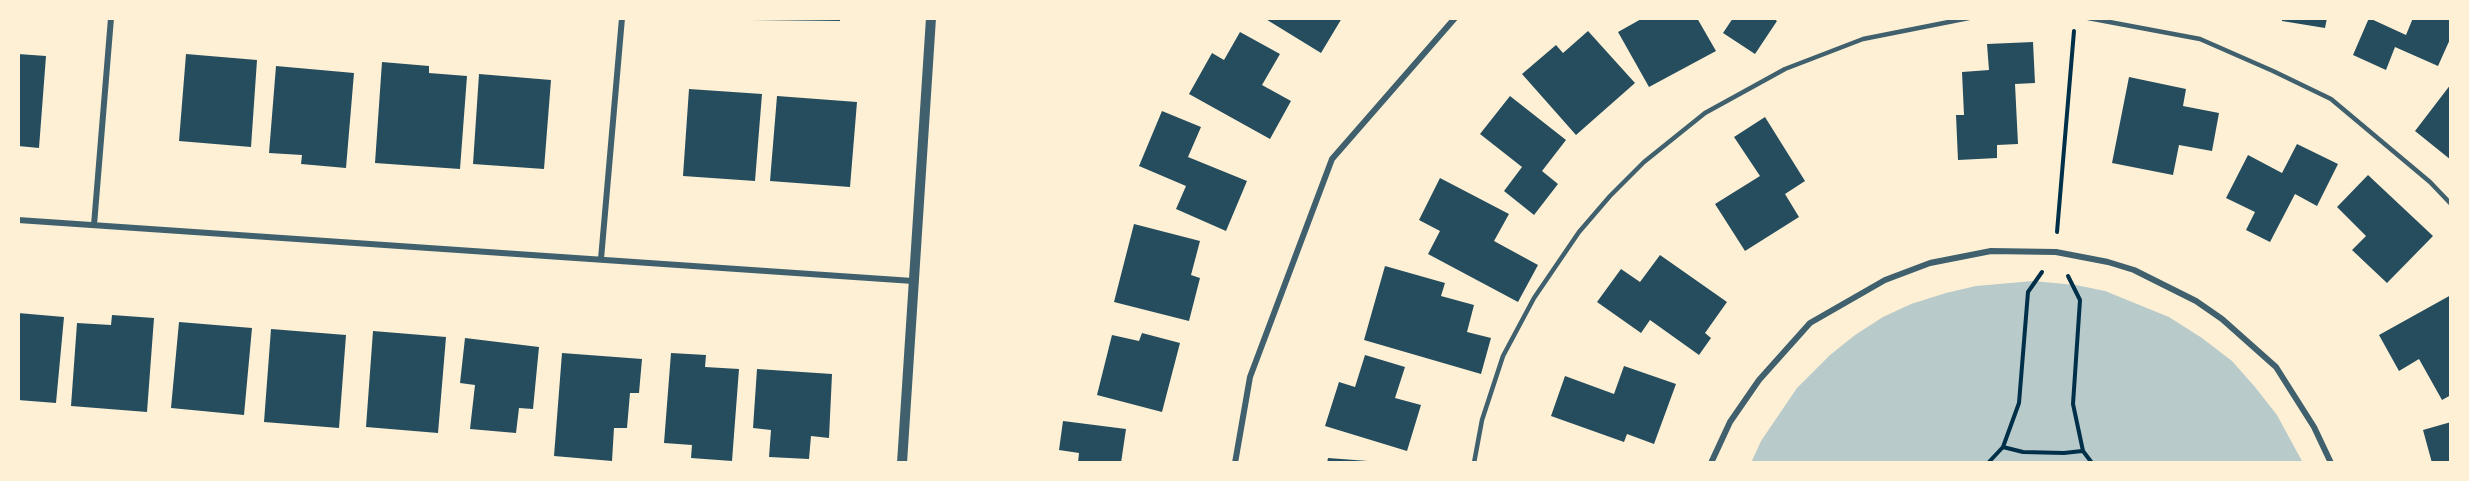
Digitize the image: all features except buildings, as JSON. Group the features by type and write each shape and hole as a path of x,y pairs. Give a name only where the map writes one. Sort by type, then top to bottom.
{"street":[{"path":"94,225 111,18"},
{"path":"601,259 622,18"},
{"path":"902,463 932,18"},
{"path":"1236,463 1250,378 1332,159 1455,18"},
{"path":"18,220 913,281"},
{"path":"1711,463 1730,422 1766,371 1810,323 1846,300 1885,280 1930,263 1991,251 2056,252 2108,262 2134,270 2196,301 2222,318 2276,367 2314,427 2331,463"}],"lane":[{"path":"1473,463 1482,420 1503,356 1534,298 1579,232 1644,162 1706,113 1785,69 1863,39 1969,18"},
{"path":"2088,18 2200,39 2331,99 2430,182 2451,204"}],"path":[{"path":"1988,463 2003,447 2019,404 2028,292 2056,252"},
{"path":"2003,447 2023,452 2083,451"}],"shaded area":[{"path":"2033,281 2076,285 2105,291 2169,317 2202,338 2232,361 2255,387 2277,415 2303,463 1751,463 1761,441 1797,388 1830,355 1855,335 1883,317 1911,304 1946,293 1976,286"}]}
